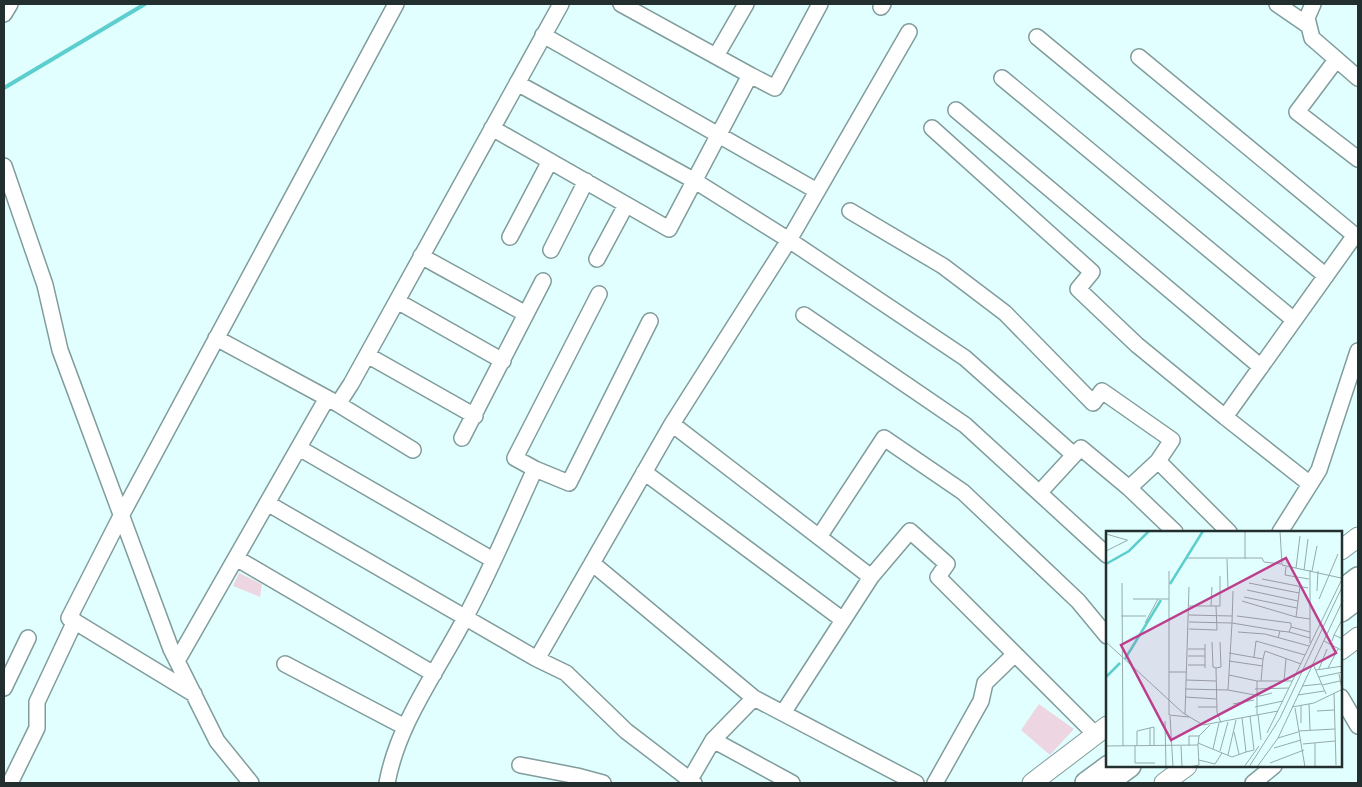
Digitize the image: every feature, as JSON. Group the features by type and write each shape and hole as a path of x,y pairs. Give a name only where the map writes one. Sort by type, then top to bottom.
{"highway":[{"path":"1342,590 1358,578"},
{"path":"1342,610 1358,598"},
{"path":"1086,783 1108,767"},
{"path":"1107,783 1129,767"}],"main road":[{"path":"1342,549 1358,536"},
{"path":"1342,649 1358,637"},
{"path":"1032,783 1101,731"}],"street":[{"path":"4,14 10,4"},
{"path":"194,694 69,618 120,516 396,4"},
{"path":"177,661 299,448 367,356 560,4"},
{"path":"621,4 774,88 820,4"},
{"path":"716,56 746,4"},
{"path":"1277,4 1309,26"},
{"path":"1313,4 1307,18 1312,38 1358,78"},
{"path":"537,659 672,424 789,240 908,32"},
{"path":"543,35 720,134 817,191"},
{"path":"1037,37 1326,276"},
{"path":"1139,57 1356,236 1225,417"},
{"path":"1336,60 1297,112 1358,158"},
{"path":"492,128 669,229 750,75"},
{"path":"1002,78 1294,320"},
{"path":"517,83 695,181 789,240 965,358 1074,454"},
{"path":"956,110 1261,366"},
{"path":"932,128 1092,272 1078,288 1137,345 1310,484"},
{"path":"510,237 550,161"},
{"path":"4,166 45,285 60,350 120,516 177,661 217,741 251,783"},
{"path":"551,250 586,182"},
{"path":"597,259 626,205"},
{"path":"850,210 943,266 1005,313 1092,404 1102,391 1172,440 1158,461 1129,488"},
{"path":"421,256 526,314"},
{"path":"462,438 543,282"},
{"path":"599,294 515,458 535,469 569,484 650,321"},
{"path":"397,301 503,361"},
{"path":"804,315 965,425 1106,554"},
{"path":"216,338 333,401 413,450"},
{"path":"1281,531 1319,470 1358,351"},
{"path":"367,356 475,416"},
{"path":"672,424 870,577"},
{"path":"819,537 884,438 963,492 1078,601 1106,635"},
{"path":"299,448 493,560"},
{"path":"1040,492 1081,448 1129,488 1174,531"},
{"path":"1158,461 1228,531"},
{"path":"387,783 392,757 405,728 466,618 535,469"},
{"path":"644,472 843,620"},
{"path":"267,504 537,659 566,673 626,731 691,782 713,740 754,698"},
{"path":"783,713 870,577 910,531 947,564 938,576 1015,654 1101,731"},
{"path":"236,558 434,674"},
{"path":"592,563 754,698 916,783"},
{"path":"10,783 37,728 37,702 76,622"},
{"path":"4,688 28,638"},
{"path":"935,783 981,701 986,683 1015,654"},
{"path":"285,664 405,728"},
{"path":"1342,699 1358,726"},
{"path":"713,740 792,783"},
{"path":"520,765 578,776 602,783"},
{"path":"1254,783 1273,767"}],"building":[{"path":"239,573 262,584 260,597 233,586"},
{"path":"1039,704 1074,729 1050,755 1021,730"}],"waterway":[{"path":"4,88 145,4"}]}
